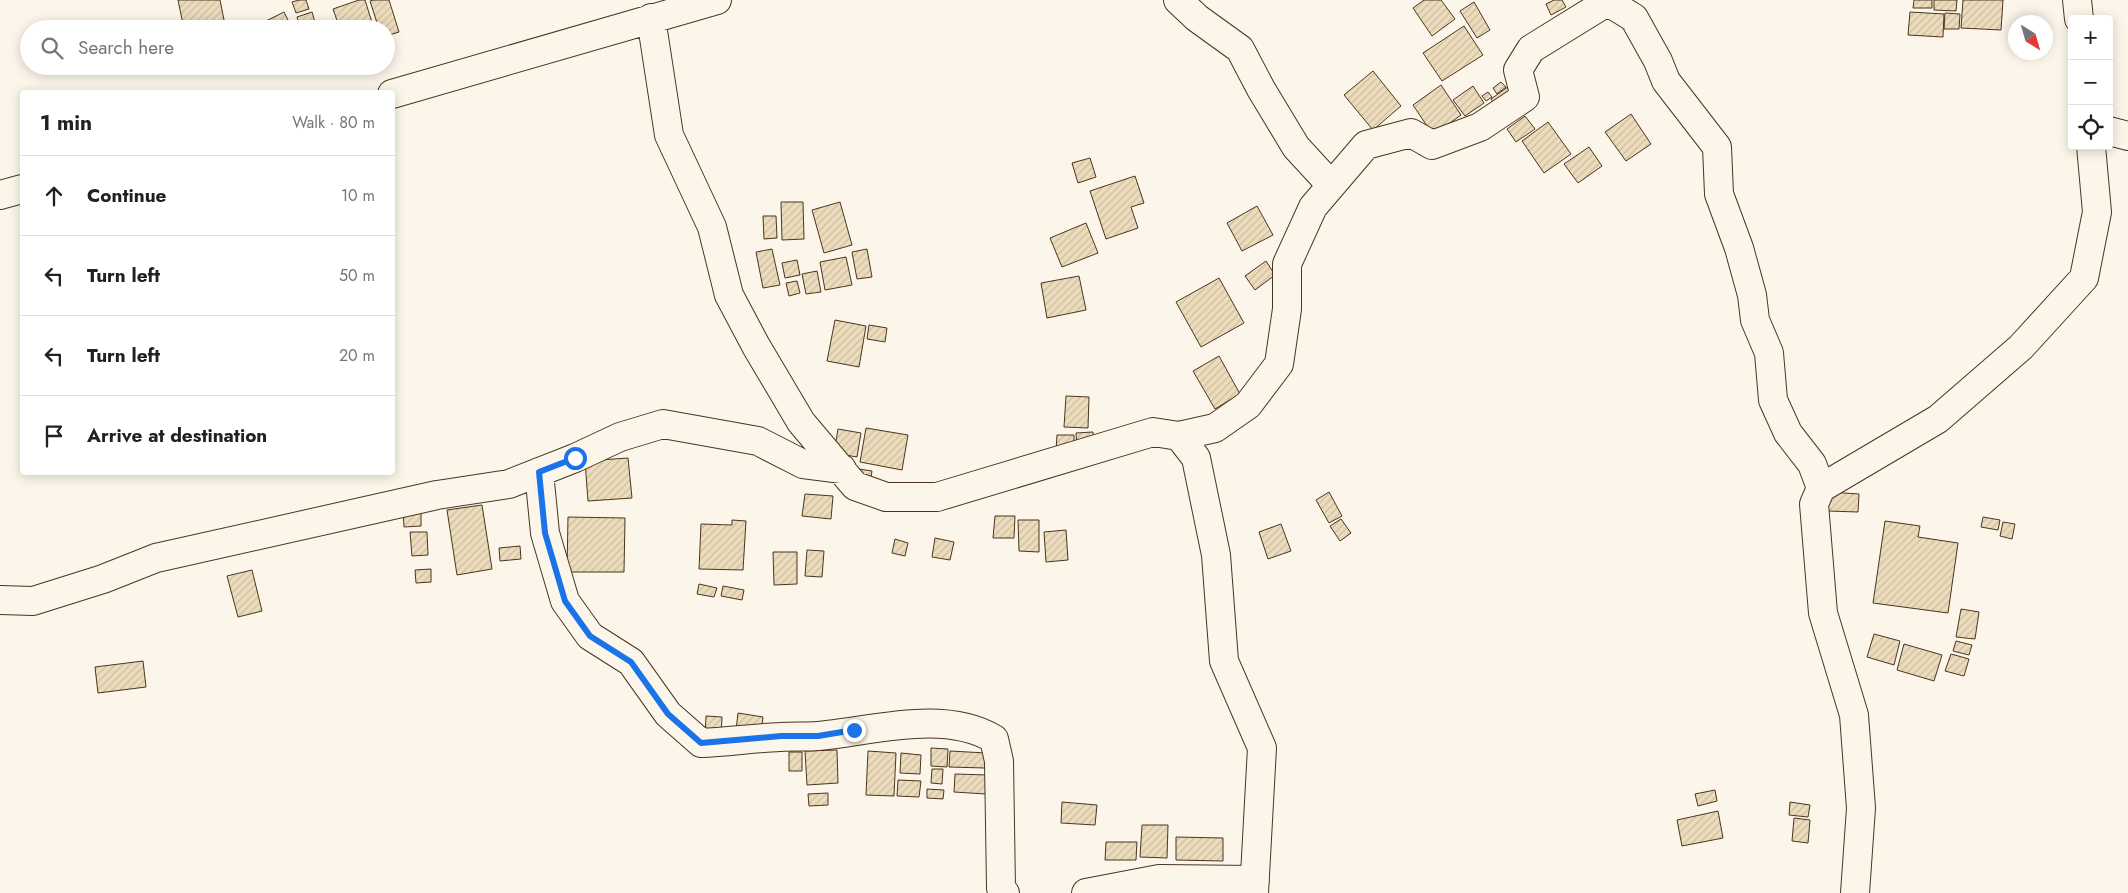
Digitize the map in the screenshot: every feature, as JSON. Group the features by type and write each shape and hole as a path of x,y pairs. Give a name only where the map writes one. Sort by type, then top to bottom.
{"street":[{"path":"395,93 717,0"},
{"path":"1178,0 1197,18 1240,48 1261,89 1296,147 1331,185"},
{"path":"2077,0 2079,15"},
{"path":"650,18 669,135 712,227 729,295 756,346 802,422 855,486 886,497 937,497 1153,432 1179,436 1215,428 1248,405 1279,364 1287,309 1287,264 1313,208 1366,145 1411,133 1432,145 1480,128 1525,97 1518,70 1530,49 1606,1 1634,18 1666,81 1718,147 1719,194 1741,257 1752,296 1755,320 1768,353 1773,400 1788,433 1812,464 1821,488"},
{"path":"2113,132 2128,136"},
{"path":"1855,893 1861,808 1854,715 1823,613 1814,504 1821,488 1938,419 2021,347 2084,278 2097,212 2091,150"},
{"path":"0,195 20,190"},
{"path":"0,600 34,601 103,580 156,558 437,495 509,484 620,437 663,424 758,441 803,464 842,469"},
{"path":"1086,893 1159,879 1254,887 1262,748 1224,661 1216,555 1196,458 1179,436"},
{"path":"539,472 545,533 565,601 590,636 631,662 668,714 701,743 781,736 818,736 854,730 932,725 959,726 979,730 994,739 999,761 1001,888 1005,893"}],"building":[{"path":"178,0 220,0 224,20 182,20"},
{"path":"306,0 309,9 296,13 292,2"},
{"path":"359,0 365,0 371,20 337,20 333,9"},
{"path":"389,0 399,32 395,33 395,20 376,20 370,1"},
{"path":"1424,0 1441,0 1455,19 1432,36 1413,8"},
{"path":"1554,0 1562,0 1566,7 1551,15 1546,4"},
{"path":"1914,0 1932,0 1932,8 1913,8"},
{"path":"1934,0 1957,0 1956,11 1934,10"},
{"path":"1963,0 2003,0 2001,30 1961,28"},
{"path":"1474,2 1490,30 1477,38 1460,11"},
{"path":"284,12 288,20 268,20"},
{"path":"312,12 314,20 298,20 297,17"},
{"path":"1910,12 1944,14 1943,37 1908,35"},
{"path":"1945,13 1960,14 1959,29 1944,29"},
{"path":"1464,26 1483,55 1442,81 1423,53"},
{"path":"1373,71 1401,106 1373,130 1344,95"},
{"path":"1501,82 1506,87 1497,94 1493,88"},
{"path":"1512,84 1501,112 1491,99"},
{"path":"1441,85 1461,115 1433,135 1413,105"},
{"path":"1473,86 1484,103 1465,116 1453,100"},
{"path":"1488,92 1492,97 1486,101 1482,96"},
{"path":"1631,114 1651,144 1626,161 1605,132"},
{"path":"1525,116 1535,129 1516,142 1507,129"},
{"path":"1548,122 1571,154 1544,173 1522,141"},
{"path":"1589,147 1602,166 1578,183 1564,164"},
{"path":"1090,158 1096,177 1078,183 1072,163"},
{"path":"1135,176 1144,203 1131,207 1138,228 1106,239 1090,191"},
{"path":"781,202 803,202 804,239 782,240"},
{"path":"840,202 852,245 824,253 812,210"},
{"path":"1257,206 1273,235 1242,251 1227,223"},
{"path":"763,216 776,216 777,238 764,239"},
{"path":"1086,223 1098,253 1062,267 1050,238"},
{"path":"772,249 780,285 763,288 756,252"},
{"path":"867,249 872,277 857,279 852,252"},
{"path":"846,257 852,285 825,290 820,262"},
{"path":"797,260 800,275 785,278 782,263"},
{"path":"1266,261 1275,275 1255,290 1245,276"},
{"path":"817,271 821,292 806,294 802,274"},
{"path":"1079,276 1086,310 1047,318 1041,283"},
{"path":"1219,278 1244,323 1201,347 1176,302"},
{"path":"797,281 800,293 789,296 786,283"},
{"path":"835,320 866,326 859,367 827,361"},
{"path":"869,325 887,328 885,342 867,339"},
{"path":"1219,356 1240,394 1215,409 1193,371"},
{"path":"1066,396 1089,397 1088,428 1064,427"},
{"path":"866,428 908,435 902,470 860,462"},
{"path":"838,429 861,433 857,457 834,453"},
{"path":"1093,432 1094,446 1077,447 1076,433"},
{"path":"1057,435 1074,435 1074,450 1056,450"},
{"path":"628,458 632,498 588,501 585,461"},
{"path":"859,469 872,471 870,483 856,482"},
{"path":"1329,492 1342,516 1329,523 1316,500"},
{"path":"1829,492 1859,494 1858,512 1828,511"},
{"path":"805,494 833,496 831,519 802,516"},
{"path":"482,505 492,569 457,575 447,510"},
{"path":"421,510 421,526 404,527 403,511"},
{"path":"995,516 1015,516 1014,538 993,538"},
{"path":"568,517 625,518 624,572 567,572"},
{"path":"1983,517 2000,520 1998,530 1981,527"},
{"path":"1341,519 1351,533 1340,541 1330,526"},
{"path":"732,520 746,521 743,570 699,569 701,524 732,525"},
{"path":"1018,520 1039,520 1039,552 1019,551"},
{"path":"1885,521 1920,526 1918,537 1958,543 1948,613 1873,603"},
{"path":"2003,522 2015,524 2012,539 2000,536"},
{"path":"1281,524 1291,551 1268,559 1259,532"},
{"path":"1066,530 1068,560 1046,562 1044,532"},
{"path":"410,532 427,532 428,555 412,556"},
{"path":"935,538 954,542 950,560 932,557"},
{"path":"895,539 908,543 905,556 892,553"},
{"path":"520,546 521,559 500,561 499,548"},
{"path":"807,550 824,551 822,577 805,576"},
{"path":"773,552 797,552 797,584 774,585"},
{"path":"431,569 431,582 416,583 415,570"},
{"path":"252,570 262,611 238,617 227,576"},
{"path":"699,584 717,588 714,597 697,594"},
{"path":"723,586 744,590 742,600 721,596"},
{"path":"1961,609 1979,612 1975,639 1956,637"},
{"path":"1874,634 1900,641 1894,665 1867,657"},
{"path":"1956,641 1972,645 1969,655 1953,651"},
{"path":"1904,644 1942,655 1934,681 1897,670"},
{"path":"1951,654 1969,659 1964,676 1945,671"},
{"path":"143,661 146,687 98,693 95,667"},
{"path":"738,713 763,717 761,734 736,730"},
{"path":"706,716 722,717 721,737 705,736"},
{"path":"931,748 948,749 947,767 931,766"},
{"path":"837,750 838,783 807,785 805,751"},
{"path":"868,751 896,753 894,796 866,795"},
{"path":"950,751 986,753 985,768 949,767"},
{"path":"789,752 802,752 802,771 789,771"},
{"path":"901,753 921,755 920,774 900,773"},
{"path":"932,769 943,769 942,784 931,783"},
{"path":"955,774 988,775 986,794 954,792"},
{"path":"898,780 921,781 919,797 897,796"},
{"path":"927,789 944,790 943,799 927,798"},
{"path":"1715,790 1717,801 1698,806 1695,794"},
{"path":"828,793 828,805 809,806 808,794"},
{"path":"1062,802 1097,805 1095,825 1061,823"},
{"path":"1790,802 1810,805 1808,817 1789,815"},
{"path":"1718,811 1723,838 1682,846 1677,820"},
{"path":"1794,818 1810,820 1808,843 1792,841"},
{"path":"1142,825 1168,825 1167,858 1140,857"},
{"path":"1176,837 1223,838 1223,861 1176,860"},
{"path":"1106,842 1137,842 1136,860 1105,860"}],"route":[{"path":"575,458 539,472 545,533 565,601 590,636 631,662 668,714 701,743 781,736 818,736 854,730"}]}
